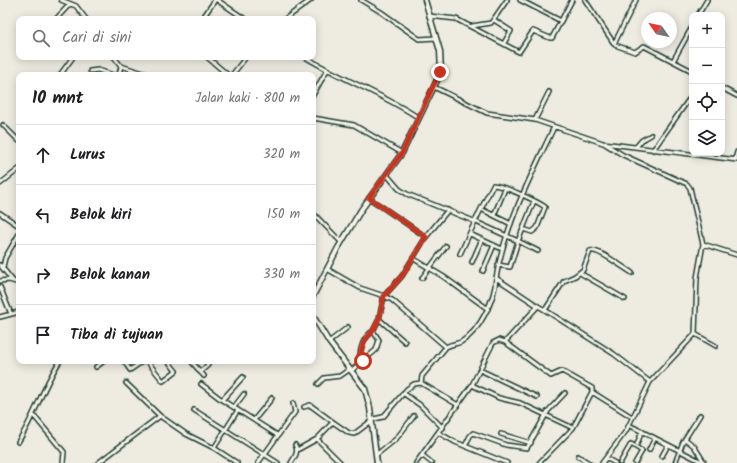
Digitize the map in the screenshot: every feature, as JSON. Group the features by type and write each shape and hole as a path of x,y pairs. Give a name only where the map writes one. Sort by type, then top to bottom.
{"street":[{"path":"61,0 76,6 84,16"},
{"path":"204,16 216,0 241,16"},
{"path":"289,16 311,0"},
{"path":"361,0 381,12 419,40 436,38"},
{"path":"316,290 341,242 369,198 402,153 434,88 442,66 425,0"},
{"path":"472,26 486,24 494,20 507,0"},
{"path":"520,0 560,21"},
{"path":"429,16 448,17 472,26 520,52 533,30 551,38 572,0"},
{"path":"585,0 614,44 635,52 644,46 689,69"},
{"path":"614,44 636,0"},
{"path":"700,12 706,0"},
{"path":"59,16 70,4"},
{"path":"494,20 512,31 504,44"},
{"path":"673,61 689,32"},
{"path":"62,72 71,60"},
{"path":"116,60 121,66 140,72"},
{"path":"210,60 224,72"},
{"path":"234,72 244,60"},
{"path":"310,60 340,78 371,90 419,118"},
{"path":"120,72 121,66"},
{"path":"90,71 98,70 104,72"},
{"path":"316,89 327,70"},
{"path":"434,88 487,113 535,120 603,143 736,160 737,152"},
{"path":"725,90 737,96"},
{"path":"535,120 549,92"},
{"path":"653,150 689,99"},
{"path":"316,119 354,125 402,153"},
{"path":"3,125 16,138"},
{"path":"421,383 422,376 446,347 456,344 466,338 488,309 494,294 498,265 506,237 521,196 554,127"},
{"path":"636,147 642,140 651,135"},
{"path":"602,463 623,437 650,382 695,334 697,278 703,244 689,186 681,180 623,155 603,143"},
{"path":"0,184 16,171"},
{"path":"387,175 399,189 407,194 476,222 538,251"},
{"path":"460,254 493,185 544,206 545,209 535,231 523,229"},
{"path":"494,215 505,189"},
{"path":"369,198 426,237"},
{"path":"498,265 510,267 518,241 534,202"},
{"path":"481,209 511,224"},
{"path":"363,361 360,355 362,345 369,334 373,331 379,319 384,296 402,276 414,259 426,237 448,210"},
{"path":"0,214 16,224"},
{"path":"316,216 341,242"},
{"path":"470,234 502,249"},
{"path":"16,239 1,266 16,282"},
{"path":"472,262 482,239"},
{"path":"703,244 737,255"},
{"path":"483,271 494,245"},
{"path":"422,278 446,246"},
{"path":"545,310 564,281 580,273 586,264 588,254 592,250 632,273"},
{"path":"414,259 430,268 488,309"},
{"path":"327,269 360,288 384,296 397,304 446,347"},
{"path":"580,273 625,299"},
{"path":"496,278 614,354 650,382"},
{"path":"0,281 13,280"},
{"path":"0,287 12,314"},
{"path":"505,342 538,306"},
{"path":"0,317 16,313"},
{"path":"379,319 405,342"},
{"path":"316,321 329,342 365,389 372,421 377,463"},
{"path":"329,342 348,328"},
{"path":"318,384 324,378 340,376 351,370 376,350 379,344 378,338 373,331"},
{"path":"695,334 716,346"},
{"path":"416,463 443,428 472,385 495,341 499,340 505,342 552,376 562,371 590,386 592,392 632,417"},
{"path":"18,442 34,416 52,374 58,364"},
{"path":"96,367 100,364"},
{"path":"126,364 130,370 139,364"},
{"path":"149,364 163,381 176,371 170,364"},
{"path":"193,364 204,376"},
{"path":"200,372 208,364"},
{"path":"480,370 537,397"},
{"path":"222,400 243,377"},
{"path":"126,383 160,416 186,434 214,448 237,463"},
{"path":"304,407 310,405 333,422 353,434 372,421 383,416 403,393 414,384 421,383 458,405"},
{"path":"201,384 222,400 277,435"},
{"path":"472,385 499,398 520,403 573,428"},
{"path":"539,463 573,428 592,392"},
{"path":"403,393 420,405 443,428"},
{"path":"465,446 473,433 497,443 517,448 525,448 531,443 545,415 553,404 565,393"},
{"path":"234,407 244,394"},
{"path":"254,420 272,398"},
{"path":"258,463 295,412 293,403"},
{"path":"194,410 278,463"},
{"path":"214,448 238,410"},
{"path":"675,463 685,439 700,415"},
{"path":"34,416 64,452 63,463"},
{"path":"98,463 160,416"},
{"path":"376,455 396,439 414,416"},
{"path":"297,450 317,440 333,422"},
{"path":"629,425 704,463"},
{"path":"637,444 642,431"},
{"path":"439,433 465,446 507,463"},
{"path":"501,434 531,443"},
{"path":"649,450 655,438"},
{"path":"685,439 694,446 704,463"},
{"path":"317,440 341,463"},
{"path":"291,463 296,455 297,450 295,444"},
{"path":"620,463 631,444 642,451 635,463"},
{"path":"662,456 668,445"},
{"path":"422,455 432,463"},
{"path":"578,456 589,463"},
{"path":"606,458 615,463"},
{"path":"692,463 694,458"}],"route":[{"path":"363,361 360,357 362,345 369,334 373,331 379,319 384,296 402,276 414,259 426,237 369,198 397,162 434,88 440,72"}]}
